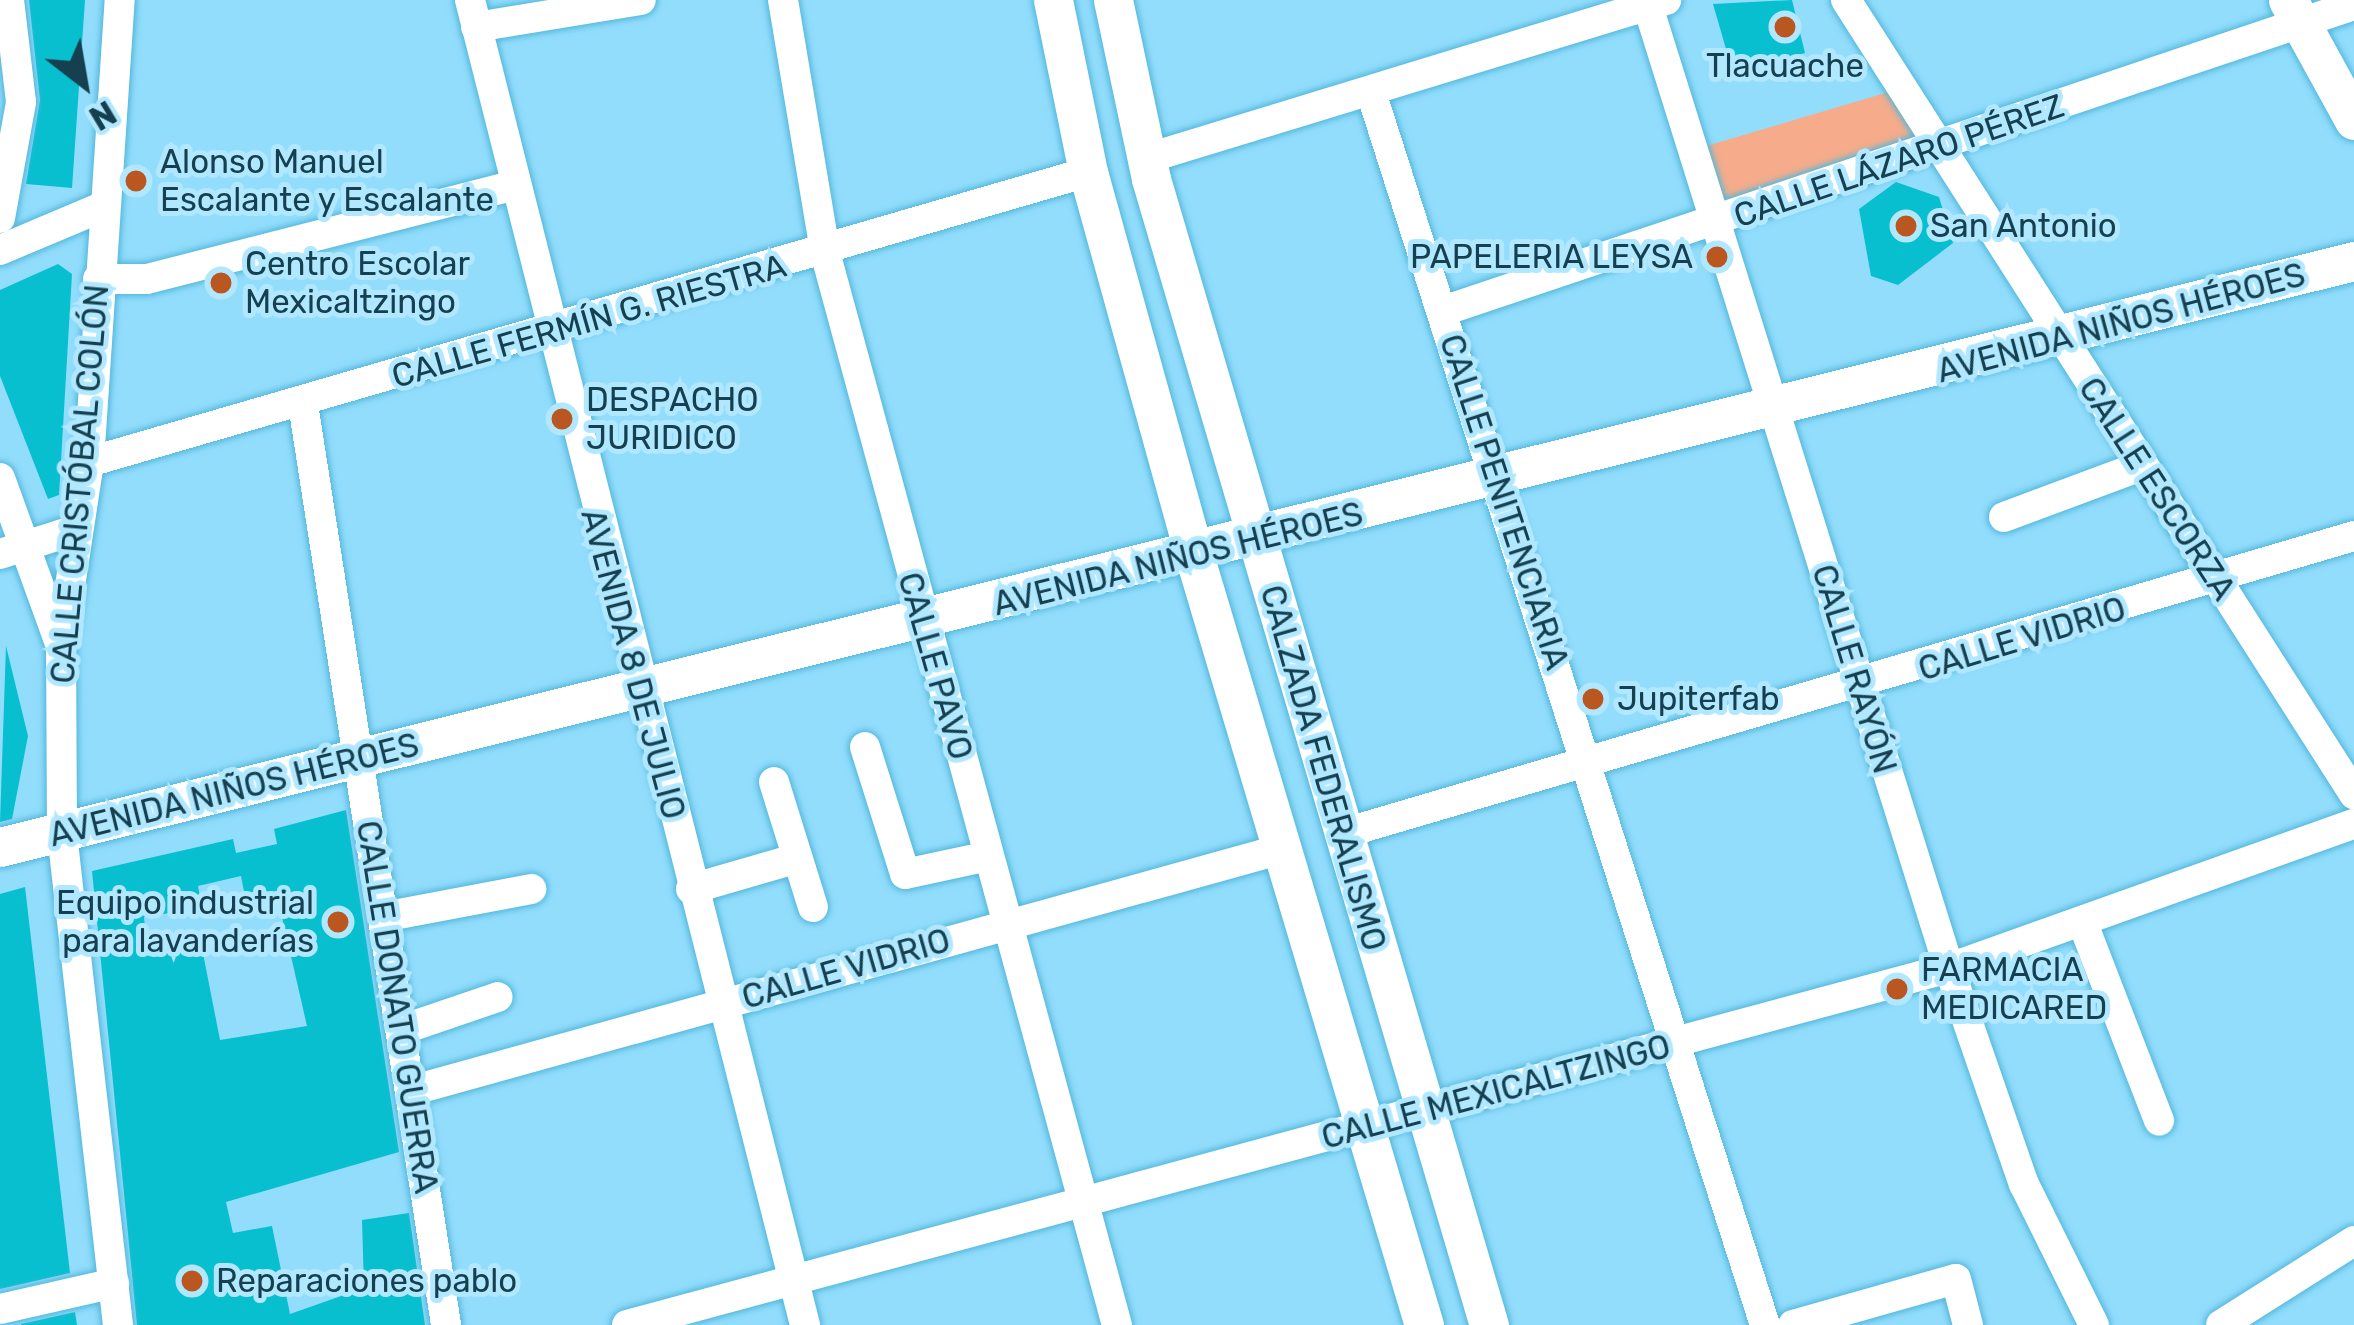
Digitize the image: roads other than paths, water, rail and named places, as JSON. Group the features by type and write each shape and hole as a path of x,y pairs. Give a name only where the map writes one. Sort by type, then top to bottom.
{"main road":[{"name":"CALZADA FEDERALISMO","path":"1053,0 1088,172 1194,555 1424,1325"},
{"name":"CALZADA FEDERALISMO","path":"1113,0 1145,159 1489,1325"},
{"path":"2294,12 2354,120"},
{"name":"AVENIDA NIÑOS HÉROES","path":"0,847 1775,413 2354,261"}],"street":[{"path":"0,218 21,102 9,0"},
{"name":"CALLE CRISTÓBAL COLÓN","path":"118,1325 62,832 61,645 88,462 102,207 120,0"},
{"path":"473,13 641,0"},
{"name":"CALLE PAVO","path":"783,0 825,252 921,622 1117,1325"},
{"name":"CALLE ESCORZA","path":"1846,0 2354,794"},
{"path":"1145,159 1653,2"},
{"name":"CALLE RAYÓN","path":"1653,2 1714,224 1949,968 2024,1184 2094,1325"},
{"name":"CALLE LÁZARO PÉREZ","path":"1443,311 1940,147 2294,12 2354,5"},
{"name":"AVENIDA 8 DE JULIO","path":"473,13 547,334 805,1325"},
{"name":"CALLE PENITENCIARIA","path":"1371,92 1682,1041 1766,1325"},
{"name":"CALLE FERMÍN G. RIESTRA","path":"88,462 547,334 1088,172"},
{"path":"98,279 147,279 513,186"},
{"path":"0,250 102,207"},
{"name":"CALLE DONATO GUERRA","path":"303,404 446,1325"},
{"path":"2004,517 2140,466"},
{"path":"0,478 12,549 61,645"},
{"path":"12,549 78,530"},
{"name":"CALLE VIDRIO","path":"1341,833 1859,689 2354,536"},
{"path":"865,747 905,874 988,856"},
{"path":"774,782 813,907"},
{"name":"CALLE MEXICALTZINGO","path":"627,1325 1949,968 2354,824"},
{"name":"CALLE VIDRIO","path":"410,1091 1282,849"},
{"path":"691,889 798,858"},
{"path":"383,917 530,889"},
{"path":"2082,921 2159,1121"},
{"path":"401,1030 498,997"},
{"path":"2221,1325 2354,1240"},
{"path":"1793,1325 1956,1279 1969,1325"},
{"path":"0,1310 114,1283"}],"place":[{"name":"Tlacuache","path":"1785,27"},
{"name":"Alonso Manuel Escalante y Escalante","path":"136,181"},
{"name":"San Antonio","path":"1906,226"},
{"name":"PAPELERIA LEYSA","path":"1717,257"},
{"name":"Centro Escolar Mexicaltzingo","path":"221,283"},
{"name":"DESPACHO JURIDICO","path":"562,419"},
{"name":"Jupiterfab","path":"1593,699"},
{"name":"Equipo industrial para lavanderías","path":"338,922"},
{"name":"FARMACIA MEDICARED","path":"1897,989"},
{"name":"Reparaciones pablo","path":"192,1281"}]}
